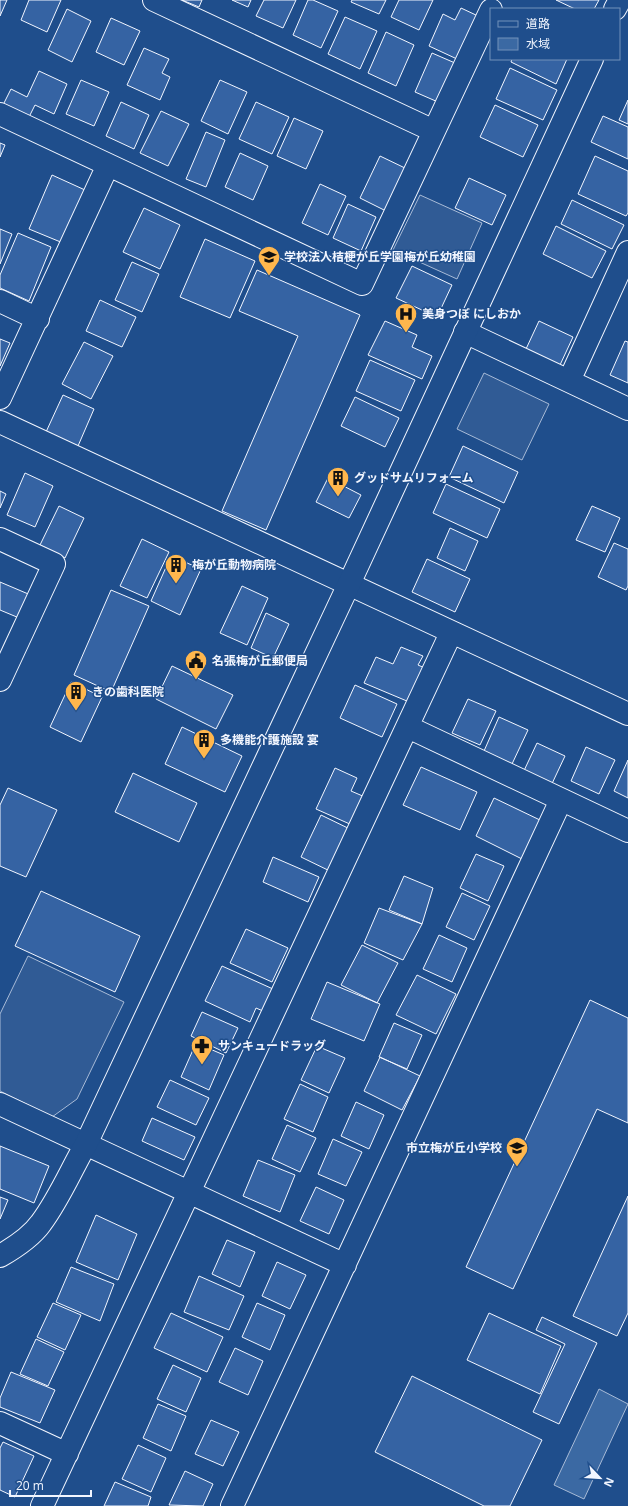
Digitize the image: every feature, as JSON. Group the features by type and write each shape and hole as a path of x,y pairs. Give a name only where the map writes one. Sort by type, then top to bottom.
{"street":[{"path":"154,0 434,131"},
{"path":"0,114 362,284 490,12"},
{"path":"0,1256 26,1238 41,1224 86,1144 349,584 592,60"},
{"path":"0,398 38,319 108,165"},
{"path":"569,381 628,252"},
{"path":"0,301 38,319"},
{"path":"465,332 628,408"},
{"path":"0,422 628,714"},
{"path":"0,539 54,564 0,680"},
{"path":"42,1506 190,1193 451,633"},
{"path":"408,727 628,831"},
{"path":"232,1506 561,800"},
{"path":"0,1104 345,1265"},
{"path":"0,1423 67,1454"}],"shaded area":[{"path":"420,195 482,223 457,279 393,250"},
{"path":"484,373 549,404 522,460 457,429"},
{"path":"28,956 124,1002 77,1099 52,1117 0,1091 0,1014"}],"water":[{"path":"599,1389 628,1404 584,1499 554,1485"}],"building":[{"path":"0,0 7,0 0,16"},
{"path":"29,0 61,0 47,32 21,20"},
{"path":"182,0 202,0 199,7"},
{"path":"232,0 251,0 248,7"},
{"path":"264,0 296,0 283,28 256,16"},
{"path":"308,0 313,0 338,11 321,48 293,35"},
{"path":"352,0 386,0 379,14 351,2"},
{"path":"399,0 433,0 419,30 391,17"},
{"path":"556,0 599,0 595,8 573,8"},
{"path":"461,8 478,16 457,59 429,46 443,14 455,20"},
{"path":"67,9 91,21 72,62 48,50"},
{"path":"345,17 377,31 360,69 328,54"},
{"path":"111,18 140,31 124,65 96,52"},
{"path":"386,32 414,45 396,86 368,73"},
{"path":"144,48 169,59 162,73 170,77 160,100 127,85"},
{"path":"432,53 455,63 438,102 415,92"},
{"path":"512,60 567,60 556,84 511,62"},
{"path":"510,68 557,90 543,120 496,99"},
{"path":"39,71 67,84 54,114 35,105 26,123 0,111 11,89 27,97"},
{"path":"81,80 109,92 94,126 66,114"},
{"path":"220,80 247,92 228,134 201,121"},
{"path":"628,100 628,124 619,120"},
{"path":"121,102 149,115 134,149 106,136"},
{"path":"256,102 289,117 272,154 239,139"},
{"path":"495,105 538,125 523,157 480,137"},
{"path":"161,111 189,124 168,166 140,153"},
{"path":"603,116 628,127 628,159 591,142"},
{"path":"294,118 323,131 306,169 277,156"},
{"path":"206,132 225,140 206,187 186,179"},
{"path":"0,143 5,145 0,157"},
{"path":"240,153 268,166 253,200 225,187"},
{"path":"380,156 407,169 386,211 360,198"},
{"path":"595,156 628,171 628,213 626,216 578,194"},
{"path":"52,175 85,190 63,243 29,229"},
{"path":"469,178 506,195 492,225 455,208"},
{"path":"320,184 346,196 328,235 302,223"},
{"path":"572,200 624,225 612,249 561,224"},
{"path":"348,204 376,217 361,251 333,238"},
{"path":"144,208 180,225 160,269 123,252"},
{"path":"556,226 606,251 592,278 543,254"},
{"path":"0,229 12,234 0,264"},
{"path":"18,233 51,247 29,301 0,288 0,275"},
{"path":"205,239 255,261 230,318 180,297"},
{"path":"132,262 159,274 142,312 115,300"},
{"path":"412,266 452,285 437,317 396,298"},
{"path":"257,270 360,315 266,530 222,511 298,336 239,311"},
{"path":"100,300 136,317 122,347 86,331"},
{"path":"385,321 417,335 412,347 432,356 422,379 368,355"},
{"path":"539,321 573,337 560,365 526,349"},
{"path":"0,339 10,343 0,366"},
{"path":"625,341 628,342 628,383 610,375"},
{"path":"84,342 113,356 91,399 62,384"},
{"path":"370,360 415,380 401,411 356,391"},
{"path":"63,395 94,409 78,446 46,432"},
{"path":"355,397 399,418 385,447 341,426"},
{"path":"463,446 518,472 504,503 449,477"},
{"path":"25,473 53,486 35,527 7,515"},
{"name":"グッドサムリフォーム","path":"328,478 361,495 349,518 316,502"},
{"path":"446,484 500,509 487,538 433,513"},
{"path":"0,491 6,494 0,508"},
{"path":"59,506 84,518 65,558 40,545"},
{"path":"592,506 620,518 605,552 576,540"},
{"path":"450,528 478,541 465,571 437,558"},
{"path":"142,539 169,552 147,598 120,586"},
{"path":"614,543 628,549 628,586 626,590 598,577"},
{"name":"梅が丘動物病院","path":"171,556 201,569 180,615 151,601"},
{"path":"427,559 470,579 455,612 412,592"},
{"path":"0,582 33,596 24,620 0,610"},
{"path":"242,586 268,598 247,645 220,633"},
{"path":"111,590 149,606 111,692 74,675"},
{"path":"266,613 289,624 273,658 251,648"},
{"path":"401,647 423,656 418,665 429,670 414,704 364,683 376,657 393,664"},
{"path":"172,666 233,695 216,729 156,699"},
{"name":"きの歯科医院","path":"71,682 102,697 81,742 50,727"},
{"path":"355,685 397,704 382,737 340,718"},
{"path":"468,699 496,711 480,745 452,733"},
{"path":"499,717 528,730 512,764 484,751"},
{"name":"多機能介護施設 宴","path":"182,727 242,756 225,792 165,764"},
{"path":"537,743 565,756 549,790 521,777"},
{"path":"586,747 615,760 599,794 571,781"},
{"path":"628,760 628,798 614,791"},
{"path":"421,767 477,792 460,830 403,805"},
{"path":"335,768 357,778 351,791 365,797 352,825 316,809"},
{"path":"133,773 197,803 179,842 115,812"},
{"path":"8,788 57,810 26,877 0,866 0,805"},
{"path":"494,798 542,821 522,859 476,836"},
{"path":"321,815 356,832 336,874 301,857"},
{"path":"476,854 504,866 488,901 460,888"},
{"path":"273,857 319,877 308,902 263,882"},
{"path":"404,876 433,888 422,924 389,910"},
{"path":"41,891 140,936 115,992 15,946"},
{"path":"462,893 490,906 474,940 446,927"},
{"path":"379,908 422,924 403,960 364,943"},
{"path":"246,929 288,948 272,982 230,963"},
{"path":"439,935 467,948 452,982 423,969"},
{"path":"362,945 398,963 377,1003 341,985"},
{"path":"222,966 273,989 263,1011 256,1008 250,1022 205,1001"},
{"path":"417,975 456,994 436,1034 396,1015"},
{"path":"327,982 380,1004 364,1041 311,1019"},
{"path":"590,1000 628,1018 628,1123 597,1109 513,1289 466,1267"},
{"path":"202,1012 238,1028 226,1053 191,1036"},
{"path":"394,1023 422,1035 407,1069 379,1057"},
{"name":"サンキュードラッグ","path":"196,1043 224,1055 209,1090 181,1077"},
{"path":"317,1046 345,1058 329,1093 301,1080"},
{"path":"380,1057 420,1076 402,1110 364,1091"},
{"path":"170,1080 209,1098 196,1125 157,1107"},
{"path":"300,1084 328,1097 313,1132 284,1119"},
{"path":"356,1102 384,1115 369,1149 341,1136"},
{"path":"152,1118 195,1137 184,1160 142,1141"},
{"path":"287,1125 316,1138 300,1172 272,1159"},
{"path":"333,1139 362,1152 346,1186 318,1174"},
{"path":"0,1146 49,1166 34,1203 0,1189"},
{"path":"258,1160 295,1175 280,1212 243,1196"},
{"path":"316,1187 344,1200 329,1234 300,1221"},
{"path":"628,1196 628,1313 617,1336 573,1316"},
{"path":"0,1197 8,1200 0,1219"},
{"path":"96,1215 137,1234 118,1280 76,1262"},
{"path":"227,1240 255,1252 240,1287 212,1274"},
{"path":"277,1262 306,1275 290,1309 262,1296"},
{"path":"71,1267 114,1284 100,1321 56,1302"},
{"path":"199,1276 244,1296 229,1330 184,1312"},
{"path":"53,1303 81,1315 65,1350 37,1337"},
{"path":"257,1303 285,1315 270,1350 242,1337"},
{"path":"171,1313 223,1337 207,1372 154,1348"},
{"path":"489,1313 561,1346 540,1394 467,1360"},
{"path":"542,1317 597,1343 559,1424 533,1412 565,1344 536,1330"},
{"path":"36,1339 64,1352 48,1386 20,1374"},
{"path":"235,1348 263,1361 248,1395 219,1382"},
{"path":"173,1365 201,1378 186,1412 157,1399"},
{"path":"11,1372 55,1390 40,1423 0,1407 0,1398"},
{"path":"412,1376 542,1440 510,1506 484,1506 375,1452"},
{"path":"158,1404 186,1416 171,1451 143,1438"},
{"path":"211,1420 239,1432 223,1466 195,1454"},
{"path":"3,1442 34,1456 15,1497 0,1490 0,1448"},
{"path":"138,1445 166,1458 151,1492 122,1479"},
{"path":"185,1471 213,1484 203,1506 169,1505"},
{"path":"115,1482 151,1497 148,1506 104,1506"}],"place":[{"name":"学校法人桔梗が丘学園梅が丘幼稚園","path":"269,276"},
{"name":"美身つぼ にしおか","path":"406,334"},
{"name":"グッドサムリフォーム","path":"338,498"},
{"name":"梅が丘動物病院","path":"176,584"},
{"name":"名張梅が丘郵便局","path":"196,680"},
{"name":"きの歯科医院","path":"76,712"},
{"name":"多機能介護施設 宴","path":"204,760"},
{"name":"サンキュードラッグ","path":"202,1066"},
{"name":"市立梅が丘小学校","path":"517,1168"}]}
